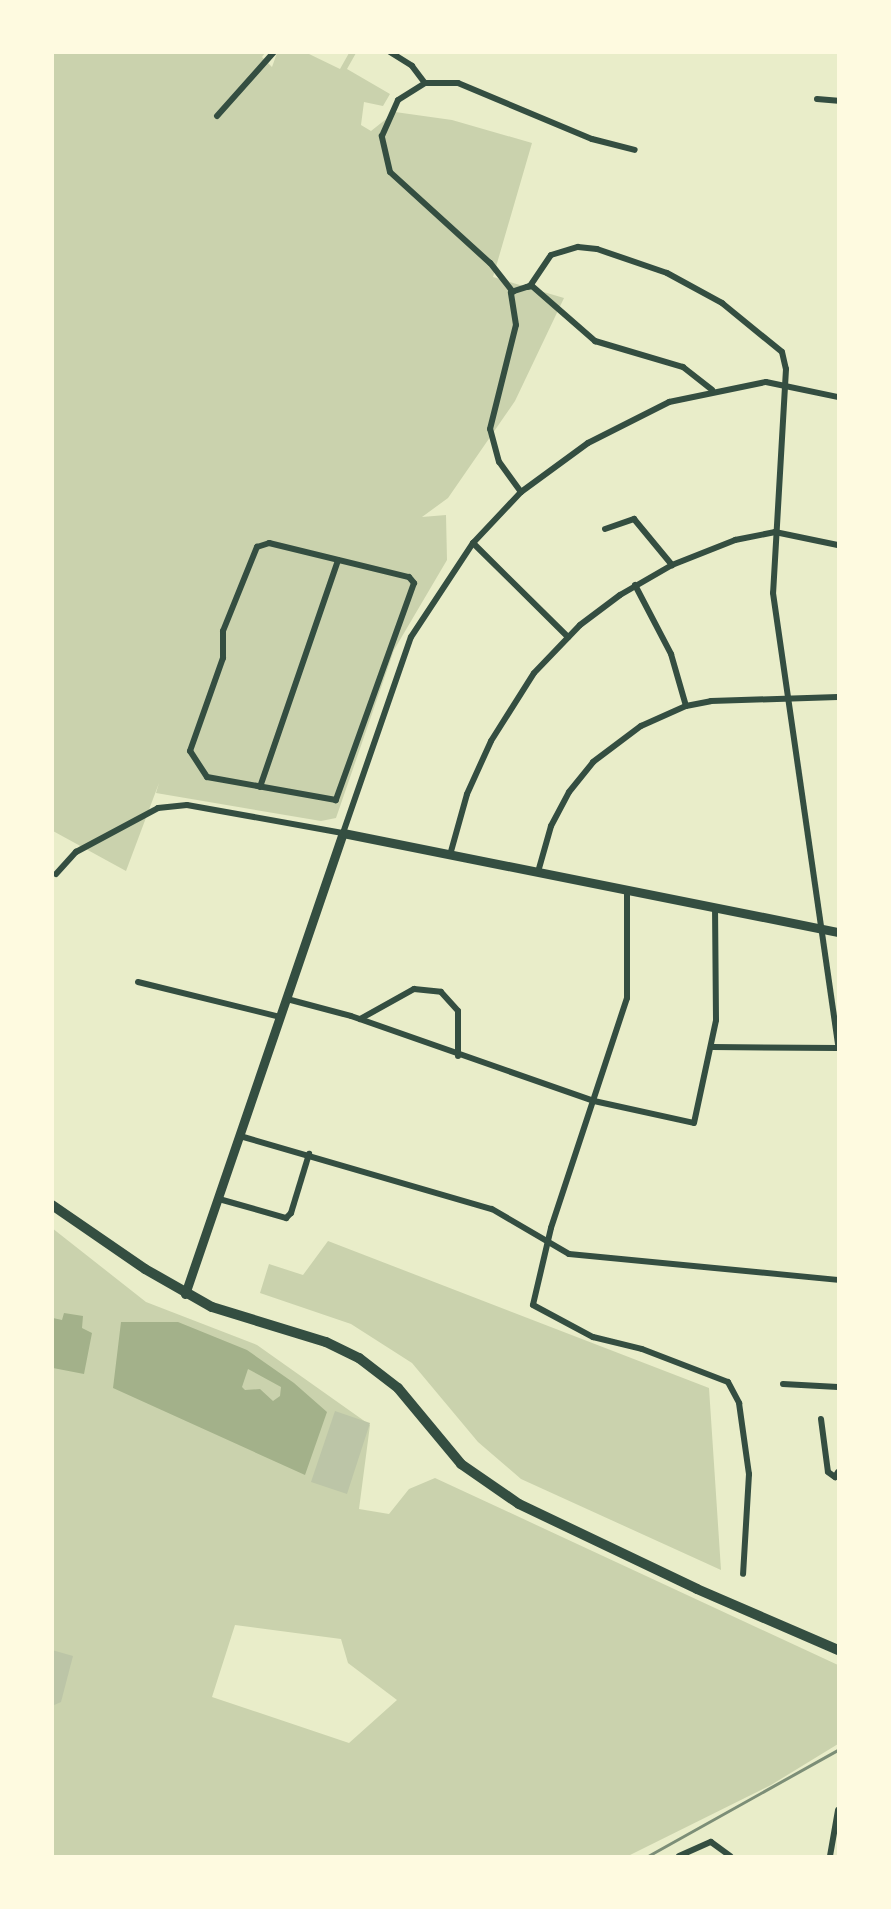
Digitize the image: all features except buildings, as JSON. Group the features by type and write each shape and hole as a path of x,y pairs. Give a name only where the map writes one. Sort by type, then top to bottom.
{"main road":[{"path":"185,1294 343,833 838,932"},
{"path":"52,1205 185,1294 223,1311 326,1342 359,1357 398,1388 461,1464 495,1490 697,1589 838,1650"}],"street":[{"path":"217,117 274,52"},
{"path":"390,52 412,66 425,83"},
{"path":"521,492 499,462 490,429 516,325 512,292 490,263 390,172 382,136 386,120 398,100 425,83 458,83 592,139 635,150"},
{"path":"817,99 838,101"},
{"path":"512,292 530,286 542,264 563,249 611,252 687,282 732,311 782,352 786,384 775,532 774,593 838,1046 712,1047"},
{"path":"512,292 532,286 595,341 683,367 712,390"},
{"path":"56,874 76,852 158,808 187,805 343,833 411,638 472,543 521,492 588,443 629,421 712,390 746,383 786,384 838,397"},
{"path":"605,529 634,519 672,565"},
{"path":"450,855 467,794 491,741 534,673 568,637 635,585 672,565 734,540 775,532 838,545"},
{"path":"472,543 568,637"},
{"path":"260,544 338,560 411,579 407,611 339,799 207,777 190,751 223,658 223,631 260,544"},
{"path":"260,787 338,560"},
{"path":"635,585 668,646 686,706"},
{"path":"538,872 551,826 569,792 593,762 641,726 686,706 838,697"},
{"path":"627,889 627,998 532,1300 534,1309 606,1342 642,1349 716,1376 736,1394 750,1485 743,1574"},
{"path":"287,999 360,1019 458,1056 594,1101 688,1124 697,1119 712,1047 715,907"},
{"path":"138,982 281,1017"},
{"path":"360,1019 414,989 441,992 458,1011 458,1056"},
{"path":"240,1136 492,1209 548,1244 583,1256 838,1280"},
{"path":"219,1199 286,1218 292,1213 309,1154"},
{"path":"783,1384 838,1387"},
{"path":"821,1419 828,1472 835,1477 838,1472"},
{"path":"830,1857 838,1810"},
{"path":"678,1857 711,1842 730,1857"}],"shaded area":[{"path":"52,53 265,53 262,57 272,67 277,53 307,53 340,69 349,53 356,53 347,69 390,94 383,106 364,102 361,125 371,131 395,112 452,120 532,143 493,277 564,298 515,401 448,498 422,517 446,515 447,560 394,650 336,818 321,821 156,793 159,783 126,871 53,831"},
{"path":"52,1228 146,1302 257,1345 370,1425 359,1509 389,1514 409,1489 435,1478 838,1665 838,1744 771,1785 628,1856 53,1856","holes":["235,1625 341,1639 348,1663 397,1700 349,1743 212,1697"]},
{"path":"328,1241 709,1388 721,1570 521,1479 478,1442 412,1363 351,1324 260,1293 269,1264 303,1275"},
{"path":"64,1313 83,1316 82,1328 92,1333 84,1374 53,1368 53,1318 62,1320"},
{"path":"121,1322 178,1322 247,1350 294,1383 327,1412 305,1475 113,1388","holes":["248,1369 281,1387 280,1396 273,1401 260,1389 245,1390 242,1387"]}],"railway":[{"path":"648,1856 838,1750"}]}
